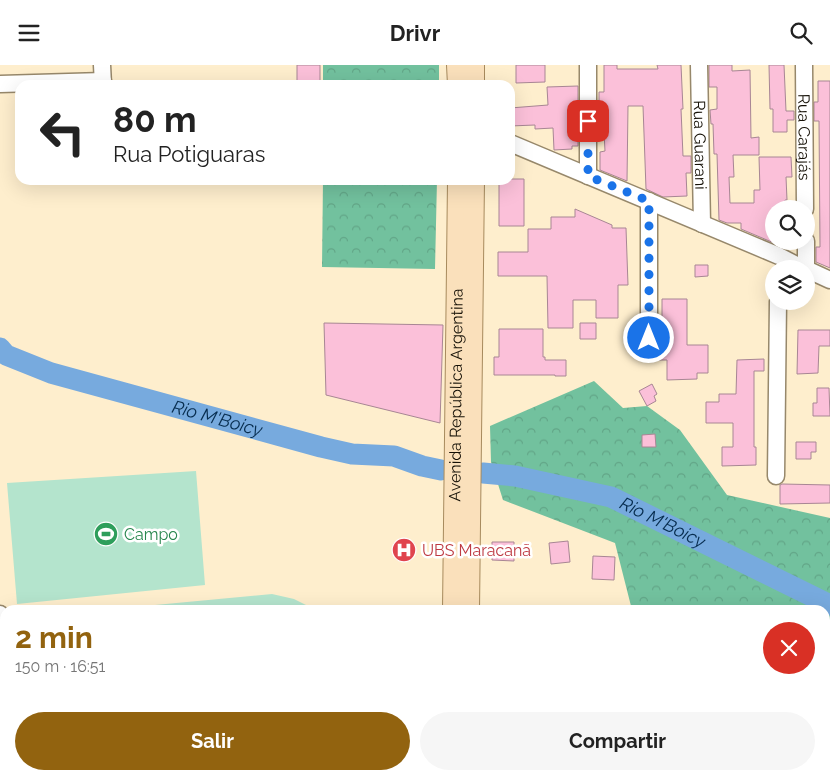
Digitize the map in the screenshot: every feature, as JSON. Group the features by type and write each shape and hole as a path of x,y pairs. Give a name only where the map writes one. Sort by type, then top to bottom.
{"main road":[{"path":"457,65 458,80"},
{"path":"474,65 474,80"},
{"name":"Avenida República Argentina","path":"452,605 458,185"},
{"name":"Avenida República Argentina","path":"468,605 474,185"}],"street":[{"path":"588,65 588,176"},
{"name":"Rua Guarani","path":"699,65 702,224"},
{"name":"Rua Carajás","path":"804,65 806,200"},
{"path":"59,80 103,77"},
{"path":"0,84 15,83"},
{"path":"515,145 702,224 772,260"},
{"path":"649,201 649,338"},
{"path":"815,273 830,280"},
{"path":"776,477 778,310"}],"green space":[{"path":"323,65 439,65 439,80 323,80"},
{"path":"323,185 437,185 435,269 322,267"},
{"path":"594,381 623,408 647,406 680,430 727,495 830,518 830,605 631,605 615,543 503,500 491,462 490,426"},
{"name":"Campo","path":"196,471 205,585 17,604 7,483"},
{"path":"272,594 294,599 306,605 155,605"}],"building":[{"path":"297,65 320,65 320,80 297,80"},
{"path":"516,65 545,65 545,82 516,83"},
{"path":"604,65 617,65 617,69 658,69 657,65 681,65 683,156 691,156 691,173 686,173 687,196 663,197 646,189 643,106 628,106 627,181 600,170 600,152 605,151 604,132 599,132 599,92 604,92"},
{"path":"709,65 732,65 732,71 750,70 751,138 759,137 759,155 733,155 734,177 729,177 730,203 754,203 754,190 760,190 759,157 791,157 792,177 786,177 787,200 765,200 765,239 741,229 741,223 727,223 719,220 717,154 714,154 713,124 711,124 710,110 717,109 717,87 709,87"},
{"path":"769,65 784,65 786,111 794,111 794,120 787,120 787,132 773,132 773,109 770,109"},
{"path":"818,81 830,81 830,268 816,262 816,247 820,247 819,121 814,121 814,102 818,102"},
{"path":"578,86 578,146 572,146 572,149 554,150 553,128 535,129 535,125 515,126 515,108 548,105 547,87"},
{"path":"515,179 524,179 524,226 499,226 499,185 515,185"},
{"path":"575,209 612,225 612,228 626,228 628,285 618,285 618,318 596,318 596,300 573,300 573,328 548,328 547,276 498,276 498,252 528,252 528,229 551,229 551,217 575,217"},
{"path":"695,265 708,265 708,276 695,277"},
{"path":"662,299 687,299 687,345 708,345 708,373 697,373 697,379 667,380 667,360 658,360 659,318 662,318"},
{"path":"324,323 443,325 440,423 326,395"},
{"path":"580,323 596,323 596,339 580,339"},
{"path":"499,329 543,329 543,357 545,357 545,360 566,360 566,376 494,375 494,357 499,357"},
{"path":"798,330 830,330 830,346 819,346 818,373 797,374"},
{"path":"764,359 764,371 754,371 754,447 756,447 756,465 722,466 722,447 733,447 733,423 706,423 706,402 719,402 719,394 736,394 737,360"},
{"path":"652,384 657,394 654,396 656,401 647,406 639,391"},
{"path":"817,388 829,388 830,416 813,416 813,403 817,403"},
{"path":"655,434 656,447 642,447 642,435"},
{"path":"796,442 816,442 816,452 811,452 811,459 796,459"},
{"path":"780,485 830,485 830,503 780,504"},
{"path":"568,541 570,562 551,564 549,543"},
{"path":"492,542 514,542 514,561 492,560"},
{"path":"593,556 615,557 614,580 592,579"}],"waterway":[{"name":"Rio M'Boicy","path":"0,348 6,355 51,373 321,447 352,454 394,456 422,466 441,470"},
{"name":"Rio M'Boicy","path":"483,473 515,476 611,497 830,605"}],"place":[{"name":"Campo","path":"106,534"},
{"name":"UBS Maracanã","path":"404,550"}],"route":[{"path":"588,121 588,176 649,201 649,338"}]}
